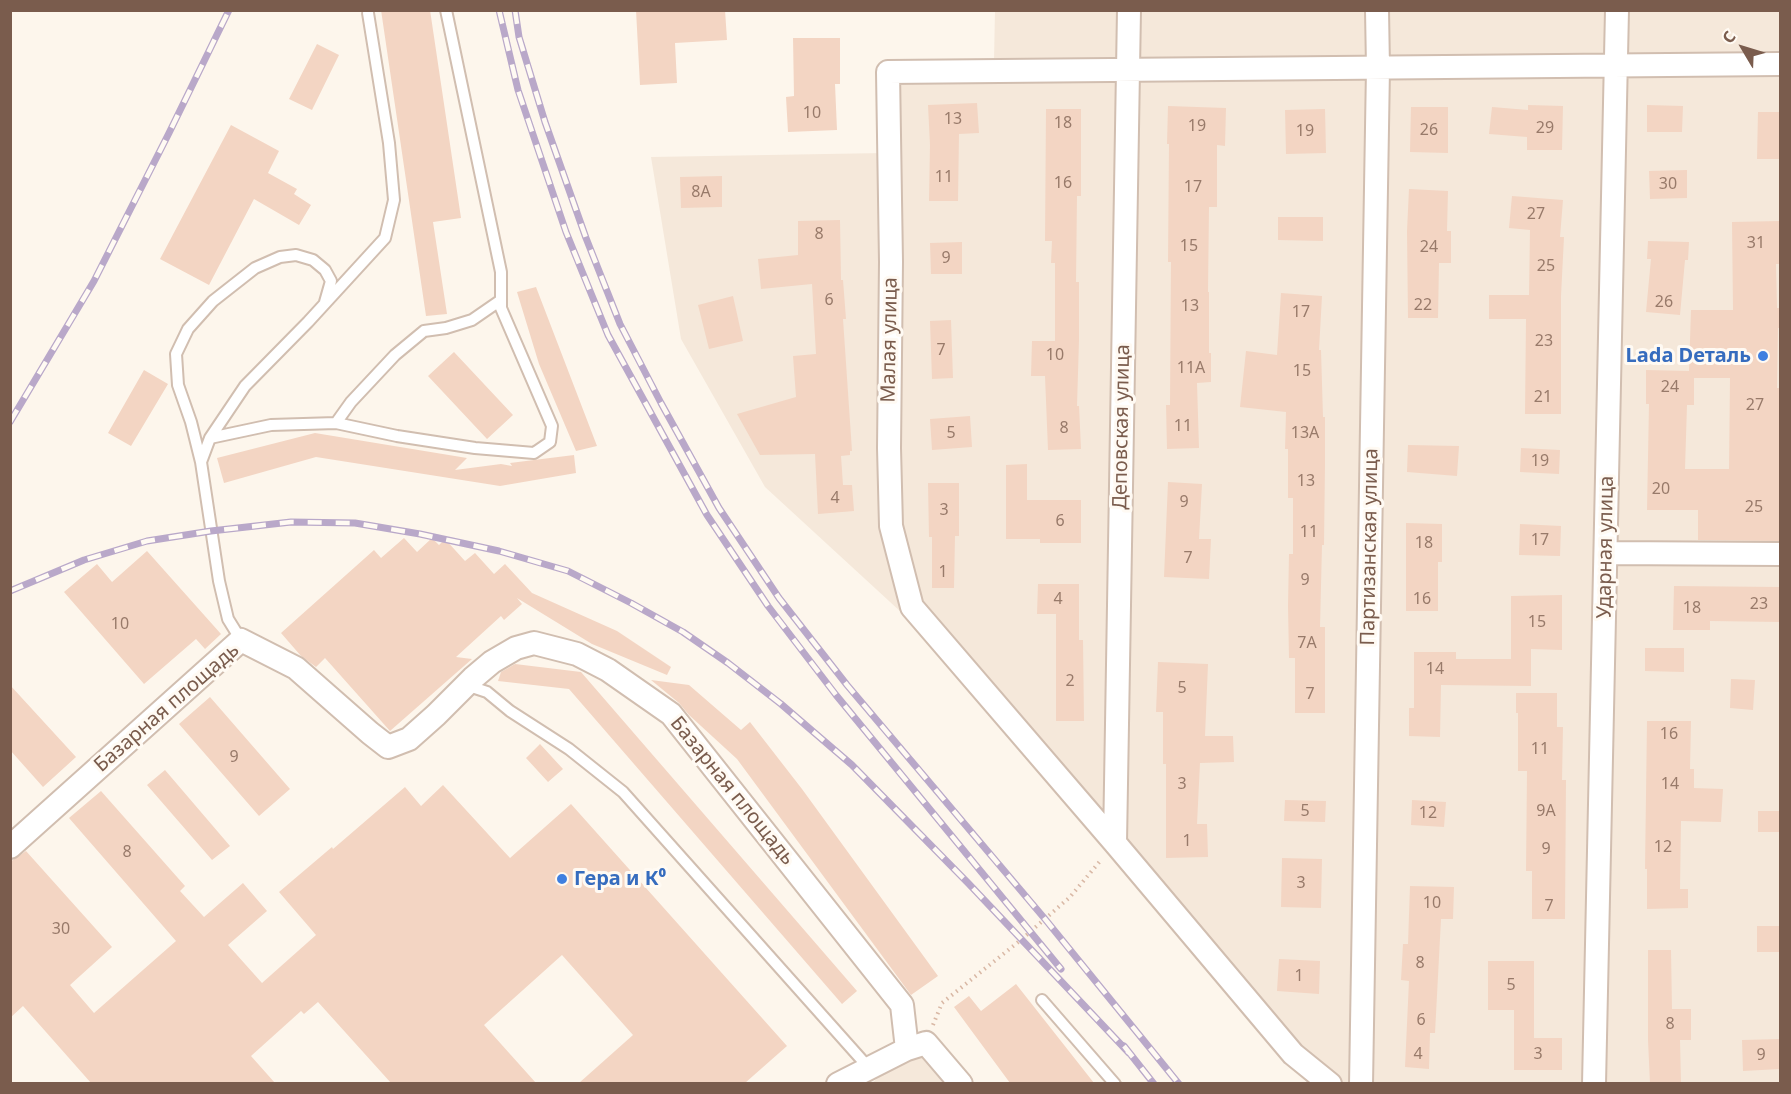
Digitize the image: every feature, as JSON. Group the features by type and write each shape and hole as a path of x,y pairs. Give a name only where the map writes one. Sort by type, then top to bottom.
{"street":[{"name":"Деповская улица","path":"1115,843 1129,10"},
{"name":"Партизанская улица","path":"1361,1083 1378,68 1377,10"},
{"name":"Ударная улица","path":"1594,1083 1617,10"},
{"path":"1128,70 1780,64"},
{"name":"Малая улица","path":"1115,843 912,607 891,526 888,72 1128,70"},
{"path":"1606,554 1780,554"},
{"name":"Базарная площадь","path":"10,847 241,640 296,668 388,747 409,739 492,662 516,648 534,643 577,654 608,670 671,714 902,1005 907,1049"},
{"path":"1115,843 1293,1054 1330,1083"},
{"path":"838,1083 907,1049 926,1043 961,1083"}],"lane":[{"path":"210,438 271,425 336,423 397,436 475,448 534,453 550,442 552,426 501,308 501,272 446,10"},
{"path":"201,462 210,438 245,386 385,238 394,200 389,143 368,13"},
{"path":"241,640 228,619 219,581 201,462 191,422 178,385 176,354 188,329 213,301 255,267 280,257 296,255 314,260 325,270 331,281 325,304"},
{"path":"336,423 351,402 395,355 424,332 472,320 501,300"},
{"path":"466,685 487,693 510,711 569,749 623,792 869,1068"},
{"path":"1042,1000 1115,1083"}],"path":[{"path":"942,1003 1070,897 1115,843"}],"shaded area":[{"path":"995,11 1780,11 1780,1083 1331,1084 914,624 765,487 681,339 651,157 884,153 882,62 994,60"},
{"path":"915,1045 946,1083 871,1084"}],"building":[{"path":"381,10 430,10 461,218 433,222 447,314 426,316"},
{"path":"636,10 725,10 727,40 675,43 677,83 640,85"},
{"path":"793,38 840,38 840,84 835,84 837,130 788,132 786,97 794,96"},
{"path":"317,44 339,55 312,110 289,99"},
{"path":"977,103 979,133 959,134 958,201 929,201 928,105"},
{"path":"1528,105 1563,106 1562,150 1527,150 1527,137 1489,134 1492,107 1528,110"},
{"path":"1647,105 1683,106 1682,132 1647,132"},
{"path":"1168,106 1226,108 1225,146 1217,145 1217,207 1209,207 1208,292 1211,382 1197,383 1199,448 1167,449 1166,405 1170,405 1171,262 1168,262"},
{"path":"1411,107 1448,107 1448,153 1410,152"},
{"path":"1046,109 1081,109 1081,196 1077,196 1076,282 1079,282 1077,406 1079,406 1081,449 1048,450 1045,376 1031,376 1032,341 1055,341 1055,263 1051,263 1052,241 1045,241"},
{"path":"1325,109 1326,153 1286,154 1285,110"},
{"path":"1758,112 1780,112 1780,159 1757,159"},
{"path":"231,125 279,151 268,173 297,189 294,194 311,205 299,225 254,199 209,285 160,259"},
{"path":"1687,170 1687,198 1650,199 1649,171"},
{"path":"722,176 722,207 681,208 680,177"},
{"path":"1409,189 1448,191 1447,231 1451,231 1451,263 1439,263 1438,318 1408,318"},
{"path":"1512,196 1563,200 1560,237 1564,237 1561,296 1561,414 1525,414 1526,319 1489,319 1489,295 1529,295 1530,230 1509,228"},
{"path":"1278,217 1323,217 1323,241 1278,240"},
{"path":"840,220 841,280 843,280 846,319 843,319 852,451 850,455 841,456 843,485 852,485 854,511 818,514 815,454 760,455 737,414 796,397 793,356 816,354 812,284 761,289 758,259 798,255 798,221"},
{"path":"1780,221 1780,264 1776,264 1777,308 1780,308 1777,388 1780,388 1780,541 1698,540 1698,510 1647,510 1649,404 1646,404 1646,370 1689,371 1691,310 1733,310 1732,222","holes":["1694,378 1730,378 1729,469 1685,469 1687,405 1694,405"]},
{"path":"1648,241 1689,242 1680,315 1646,312 1651,259 1647,259"},
{"path":"962,242 962,274 931,274 930,243"},
{"path":"536,287 597,446 576,451 539,364 517,292"},
{"path":"1281,293 1322,296 1319,350 1321,350 1323,417 1325,417 1325,465 1320,627 1325,627 1325,713 1295,713 1295,658 1289,658 1288,606 1289,554 1293,554 1293,498 1288,498 1288,449 1285,449 1286,412 1240,407 1246,351 1277,355"},
{"path":"733,296 743,341 709,349 698,305"},
{"path":"951,320 953,378 932,379 930,321"},
{"path":"454,352 513,415 487,439 428,376"},
{"path":"144,370 168,384 131,446 108,433"},
{"path":"970,416 972,447 932,450 930,419"},
{"path":"315,433 467,458 455,470 501,464 512,466 510,463 574,455 576,473 500,486 316,457 224,483 217,458"},
{"path":"1408,445 1459,446 1457,476 1407,472"},
{"path":"1521,448 1560,450 1559,474 1520,472"},
{"path":"1027,464 1027,500 1081,500 1081,543 1040,543 1040,539 1006,539 1006,465"},
{"path":"1168,482 1202,484 1199,539 1211,539 1209,579 1164,577"},
{"path":"928,483 959,483 959,536 955,536 954,588 932,588 932,537 929,537"},
{"path":"1406,523 1442,524 1442,562 1438,562 1438,611 1406,611"},
{"path":"1520,524 1561,526 1560,556 1519,555"},
{"path":"404,538 417,552 432,538 439,545 445,539 465,561 475,553 494,574 505,564 532,593 617,631 671,667 667,675 592,644 517,598 522,604 504,620 501,616 456,657 472,659 390,731 325,658 316,667 301,656 281,633 374,550 381,558"},
{"path":"147,551 221,634 205,649 196,639 144,684 64,592 97,564 112,582"},
{"path":"1038,584 1079,584 1079,640 1083,640 1084,721 1056,721 1056,614 1037,614"},
{"path":"1674,586 1780,587 1780,622 1710,621 1710,630 1673,630"},
{"path":"1562,595 1562,650 1531,649 1531,686 1441,685 1440,737 1409,736 1409,708 1414,708 1414,652 1456,652 1456,659 1511,659 1511,596"},
{"path":"1645,648 1684,648 1684,672 1645,671"},
{"path":"1158,662 1208,664 1205,736 1233,736 1234,762 1200,763 1197,824 1207,824 1208,857 1166,858 1166,764 1163,764 1163,712 1156,712"},
{"path":"515,664 581,672 857,991 842,1004 569,689 498,681 501,672"},
{"path":"1731,679 1755,680 1753,710 1730,708"},
{"path":"651,680 689,685 741,730 750,722 802,789 938,976 911,995 737,759 679,703"},
{"path":"10,685 76,757 43,787 10,750"},
{"path":"1516,693 1557,693 1557,727 1563,727 1562,780 1566,780 1565,919 1532,919 1532,871 1526,871 1527,771 1518,771"},
{"path":"210,697 290,789 259,816 179,724"},
{"path":"1647,721 1691,721 1690,769 1694,769 1694,788 1723,789 1721,822 1681,821 1680,889 1688,889 1688,908 1647,909 1647,869 1645,869"},
{"path":"540,744 563,769 548,782 526,758"},
{"path":"165,770 230,846 212,860 147,785"},
{"path":"443,785 510,858 571,804 787,1046 745,1083 579,1083 633,1035 562,955 484,1025 536,1083 391,1083 318,1002 304,1014 301,1011 251,1056 275,1083 91,1083 23,1006 10,1018 10,862 26,851 112,947 70,985 94,1013 176,941 69,818 101,791 185,886 180,891 204,917 243,883 267,911 228,945 262,983 316,935 279,892 405,787 421,806"},
{"path":"1285,800 1326,801 1325,822 1284,821"},
{"path":"1412,800 1446,802 1444,827 1411,825"},
{"path":"1758,811 1780,811 1780,832 1758,832"},
{"path":"1282,858 1322,859 1321,908 1281,907"},
{"path":"1410,886 1454,887 1453,919 1441,919 1435,1033 1430,1033 1429,1069 1405,1067 1409,981 1401,980 1403,944 1408,944"},
{"path":"1757,926 1780,926 1780,952 1757,952"},
{"path":"1648,950 1671,950 1672,1009 1691,1009 1691,1040 1680,1040 1681,1083 1650,1083"},
{"path":"1279,959 1320,961 1319,994 1277,991"},
{"path":"1488,961 1534,961 1534,1038 1562,1038 1562,1070 1514,1070 1514,1010 1488,1010"},
{"path":"1016,984 1094,1083 1010,1083 954,1007 969,996 981,1011"},
{"path":"1780,1039 1780,1069 1743,1071 1742,1040"}],"railway":[{"path":"10,422 94,281 229,10"},
{"path":"499,10 518,90 566,232 608,335 707,515 768,606 836,695 1061,969"},
{"path":"515,10 519,37 545,122 586,238 620,324 719,508 779,598 847,685 1045,919 1179,1084"},
{"path":"10,591 84,560 147,541 291,522 355,523 420,534 499,551 568,571 683,632 781,704 852,765 969,884 1129,1053"},
{"path":"1124,1046 1154,1084"}],"place":[{"name":"Lada Dеталь","path":"1763,356"},
{"name":"Гера и К⁰","path":"562,879"}]}
